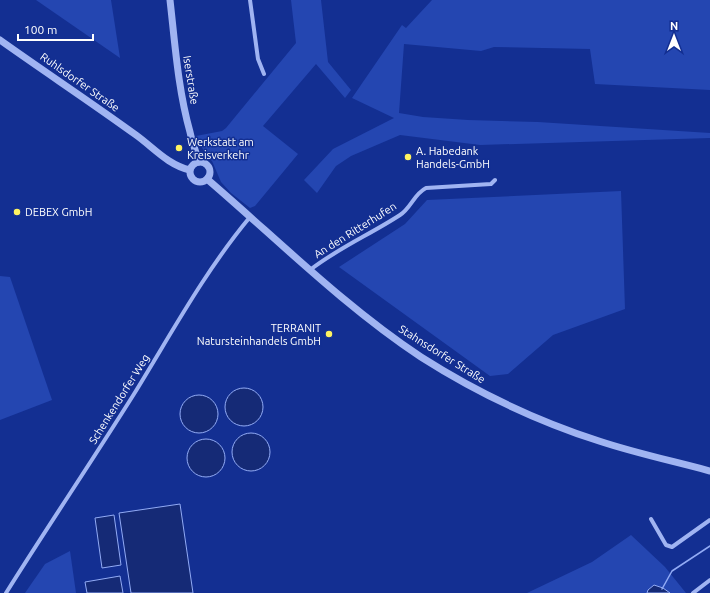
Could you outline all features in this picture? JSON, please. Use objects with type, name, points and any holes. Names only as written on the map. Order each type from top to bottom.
[{"type":"street","name":"Iserstraße","points":[[170,0],[177,66],[189,132],[199,162]]},
{"type":"street","points":[[250,0],[258,59],[264,74]]},
{"type":"street","name":"Ruhlsdorfer Straße","points":[[0,40],[146,143],[168,161],[181,168],[190,170]]},
{"type":"street","points":[[199,162],[205,163],[209,168],[210,174],[207,179],[202,182],[196,182],[191,178],[190,170],[193,164],[199,162]]},
{"type":"street","name":"Stahnsdorfer Straße","points":[[207,179],[310,270],[365,316],[422,357],[480,391],[530,415],[599,441],[710,471]]},
{"type":"street","name":"An den Ritterhufen","points":[[310,270],[324,259],[402,214],[421,190],[426,188],[491,184],[495,180]]},
{"type":"street","name":"Schenkendorfer Weg","points":[[6,593],[109,434],[215,263],[250,217]]},
{"type":"street","points":[[651,519],[666,546],[669,547],[672,547],[710,520]]},
{"type":"street","points":[[693,593],[710,580]]},
{"type":"shaded area","points":[[36,0],[111,0],[120,58]]},
{"type":"shaded area","points":[[291,0],[321,0],[328,62],[351,90],[345,98],[316,64],[263,126],[298,154],[255,206],[250,208],[231,193],[221,182],[212,161],[207,157],[196,136],[222,131],[226,128],[296,43]]},
{"type":"shaded area","points":[[432,0],[710,0],[710,90],[595,84],[590,49],[494,47],[481,51],[404,44],[399,113],[423,117],[468,120],[538,122],[710,133],[710,138],[480,145],[400,135],[351,156],[336,166],[317,193],[304,180],[333,149],[394,118],[352,98],[402,25],[406,28]]},
{"type":"shaded area","points":[[621,191],[625,309],[553,335],[508,374],[490,376],[339,267],[405,224],[427,200]]},
{"type":"shaded area","points":[[0,276],[10,277],[52,400],[0,420]]},
{"type":"shaded area","points":[[244,388],[254,391],[260,397],[263,407],[260,417],[254,423],[244,426],[234,423],[228,417],[225,407],[228,397],[234,391]]},
{"type":"shaded area","points":[[199,395],[209,398],[215,404],[218,414],[215,424],[209,430],[199,433],[189,430],[183,424],[180,414],[183,404],[189,398]]},
{"type":"shaded area","points":[[251,433],[261,436],[267,442],[270,452],[267,462],[261,468],[251,471],[241,468],[235,462],[232,452],[235,442],[241,436]]},
{"type":"shaded area","points":[[206,439],[216,442],[222,448],[225,458],[222,468],[216,474],[206,477],[196,474],[190,468],[187,458],[190,448],[196,442]]},
{"type":"shaded area","points":[[180,504],[193,593],[131,593],[119,513]]},
{"type":"shaded area","points":[[114,515],[121,565],[102,568],[95,518]]},
{"type":"shaded area","points":[[631,535],[665,567],[686,593],[527,593],[592,562]]},
{"type":"shaded area","points":[[70,551],[76,593],[25,593],[45,564]]},
{"type":"shaded area","points":[[120,576],[123,593],[87,593],[85,582]]},
{"type":"shaded area","points":[[654,585],[663,588],[670,593],[647,593],[648,590]]},
{"type":"waterway","points":[[662,589],[672,571],[710,546]]},
{"type":"place","name":"Werkstatt am Kreisverkehr","points":[[179,148]]},
{"type":"place","name":"A. Habedank Handels-GmbH","points":[[408,157]]},
{"type":"place","name":"DEBEX GmbH","points":[[17,212]]},
{"type":"place","name":"TERRANIT Natursteinhandels GmbH","points":[[329,334]]}]
